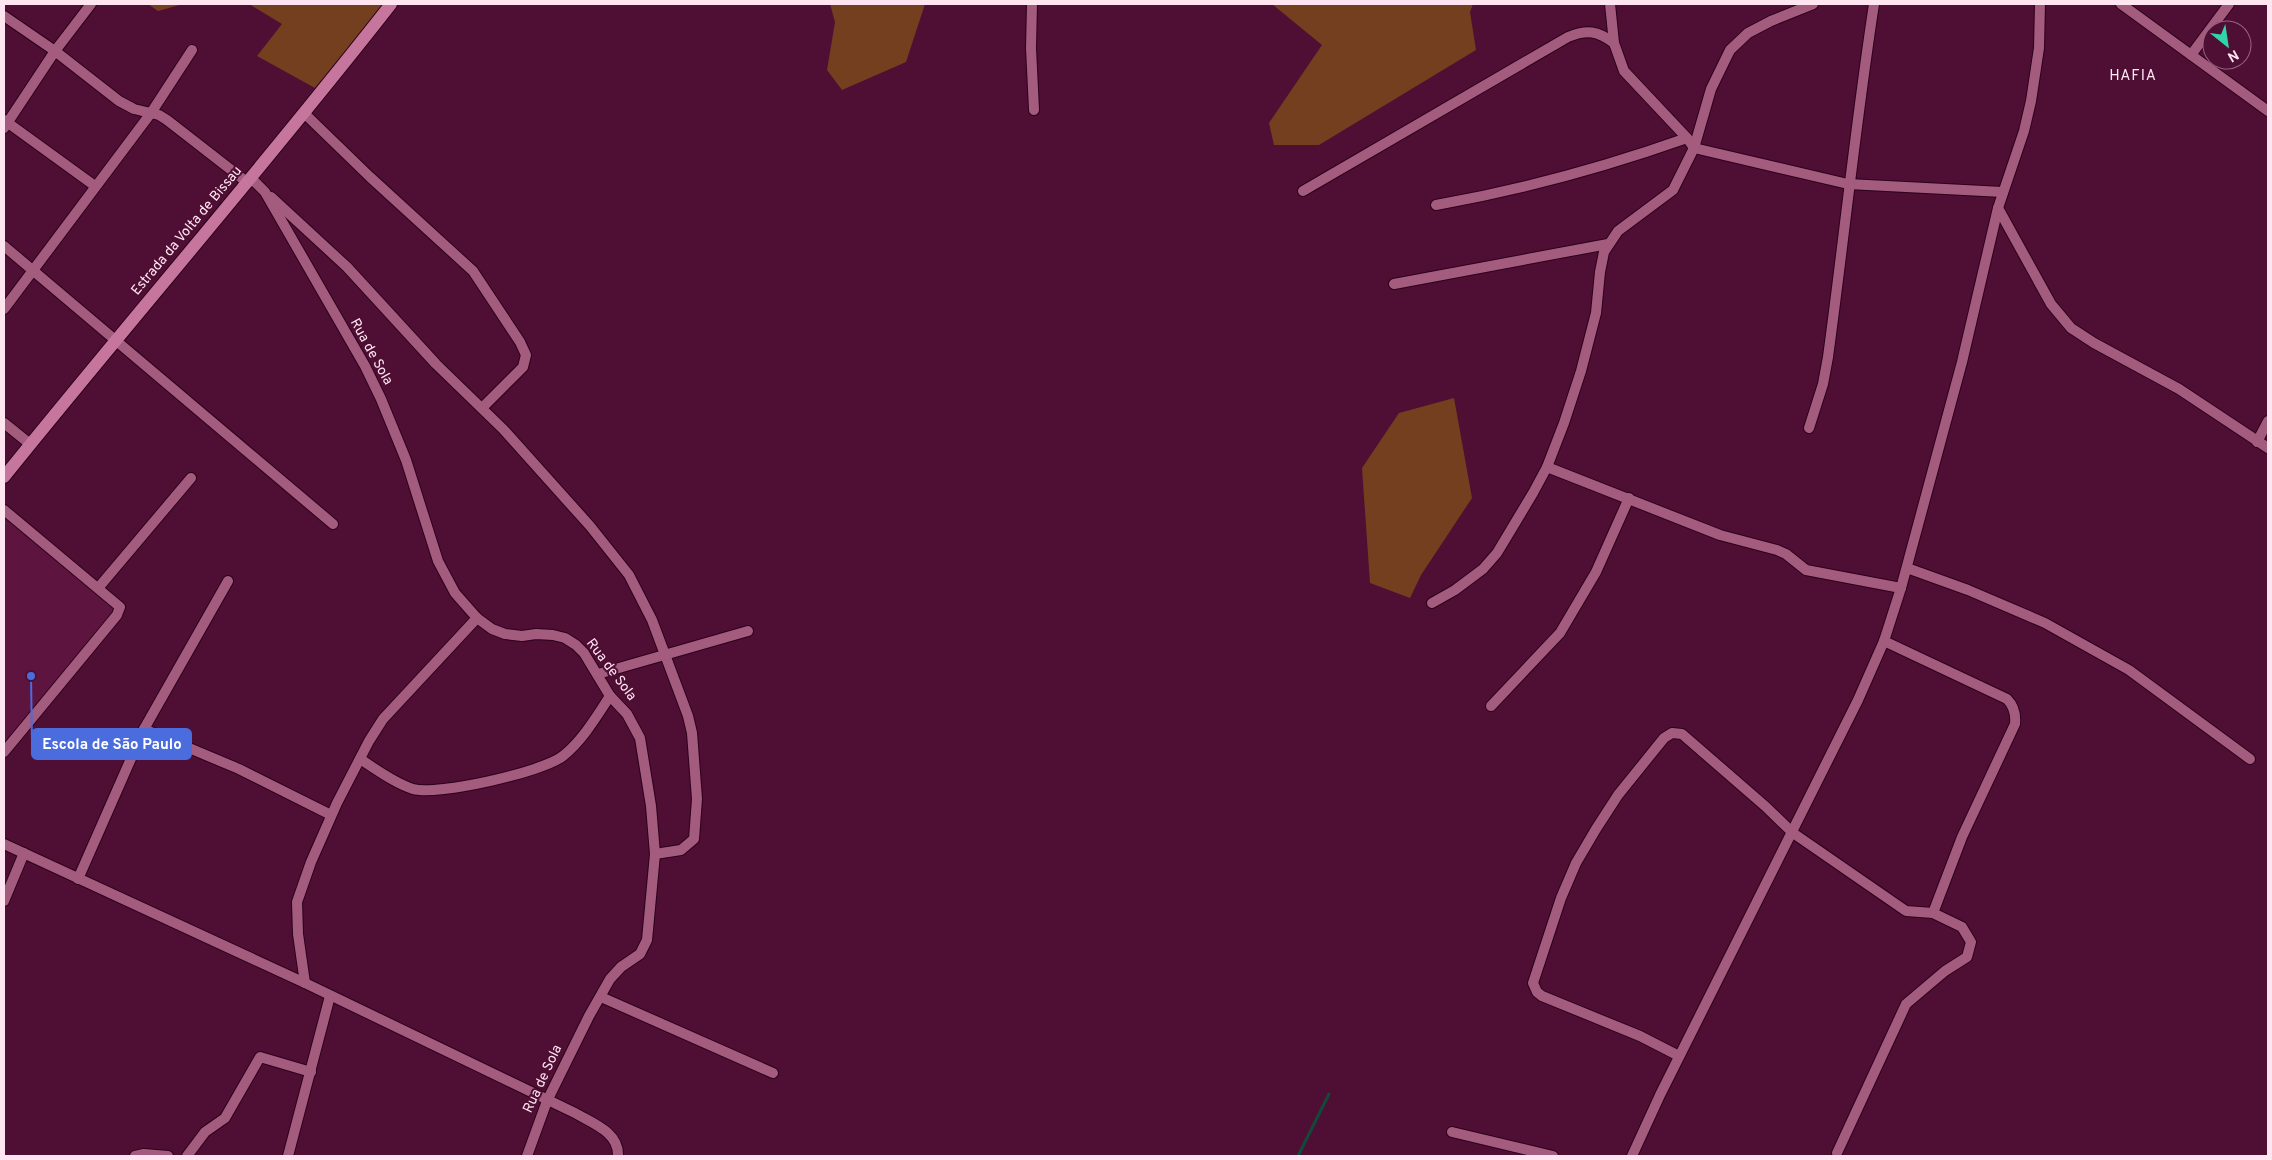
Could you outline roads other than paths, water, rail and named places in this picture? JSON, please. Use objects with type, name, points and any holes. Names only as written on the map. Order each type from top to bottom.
[{"type":"main road","name":"Estrada da Volta de Bissau","points":[[4,477],[304,113],[391,4]]},
{"type":"street","points":[[91,4],[55,51],[5,124],[95,186]]},
{"type":"street","points":[[1032,4],[1034,110]]},
{"type":"street","points":[[1610,4],[1614,43],[1620,62],[1628,76],[1687,138],[1694,148],[1848,184],[2003,192]]},
{"type":"street","points":[[1432,603],[1455,590],[1483,569],[1497,553],[1515,527],[1547,468],[1572,400],[1589,342],[1596,313],[1602,259],[1608,244],[1625,225],[1670,193],[1694,148],[1711,89],[1720,67],[1738,41],[1771,21],[1813,4]]},
{"type":"street","points":[[1809,428],[1823,384],[1828,357],[1848,184],[1874,4]]},
{"type":"street","points":[[1632,1156],[1679,1056],[1793,833],[1822,769],[1858,700],[1884,641],[1907,568],[1962,362],[1998,208],[2024,131],[2031,101],[2039,48],[2040,4]]},
{"type":"street","points":[[2122,4],[2268,111]]},
{"type":"street","points":[[2191,55],[2229,4]]},
{"type":"street","name":"Rua de Sola","points":[[4,16],[55,51],[119,101],[134,109],[151,113],[167,120],[265,192],[365,366],[390,418],[406,460],[438,561],[455,593],[477,618],[492,630],[522,636],[544,634],[565,638],[584,653],[610,696],[627,714],[640,738],[651,806],[655,854],[647,940],[640,954],[617,970],[589,1016],[547,1101],[527,1156]]},
{"type":"street","points":[[1302,191],[1568,37],[1589,31],[1605,36],[1614,43]]},
{"type":"street","points":[[4,309],[151,113],[192,50]]},
{"type":"street","points":[[304,113],[370,178],[473,271],[520,342],[526,355],[523,367],[482,408]]},
{"type":"street","points":[[1436,205],[1532,185],[1648,152],[1687,138]]},
{"type":"street","points":[[265,192],[316,236],[436,364],[482,408],[564,496],[614,555],[633,582],[667,656],[684,701],[692,733],[697,817],[694,839],[681,850],[655,854]]},
{"type":"street","points":[[1998,208],[2051,304],[2071,328],[2094,343],[2180,389],[2268,448]]},
{"type":"street","points":[[1394,284],[1608,244]]},
{"type":"street","points":[[4,246],[333,524]]},
{"type":"street","points":[[2257,442],[2268,421]]},
{"type":"street","points":[[4,423],[30,444]]},
{"type":"street","points":[[1547,468],[1629,498],[1720,535],[1777,550],[1786,554],[1806,570],[1901,588]]},
{"type":"street","points":[[99,587],[191,478]]},
{"type":"street","points":[[1491,706],[1560,633],[1596,572],[1629,498]]},
{"type":"street","points":[[4,510],[99,587],[120,607],[117,615],[4,752]]},
{"type":"street","points":[[1907,568],[1968,590],[2045,623],[2129,670],[2250,759]]},
{"type":"street","points":[[78,879],[144,729],[228,581]]},
{"type":"street","points":[[305,983],[298,934],[297,902],[311,862],[331,816],[383,719],[404,694],[441,658],[477,618]]},
{"type":"street","points":[[598,674],[667,656],[748,631]]},
{"type":"street","points":[[1884,641],[2007,699],[2012,703],[2016,717],[2015,724],[1962,837],[1933,913]]},
{"type":"street","points":[[360,759],[403,786],[423,790],[441,790],[535,769],[556,760],[572,748],[610,696]]},
{"type":"street","points":[[144,729],[239,769],[331,816]]},
{"type":"street","points":[[1679,1056],[1640,1036],[1542,996],[1534,988],[1533,979],[1561,898],[1576,863],[1618,795],[1664,738],[1672,733],[1682,734],[1793,833],[1906,911],[1933,913],[1962,927],[1972,942],[1967,957],[1945,971],[1906,1004],[1836,1153]]},
{"type":"street","points":[[4,844],[305,983],[575,1113],[607,1131],[614,1139],[618,1156]]},
{"type":"street","points":[[4,901],[24,853]]},
{"type":"street","points":[[288,1156],[330,996]]},
{"type":"street","points":[[601,997],[773,1073]]},
{"type":"street","points":[[188,1156],[206,1132],[225,1118],[260,1057],[311,1072]]},
{"type":"street","points":[[1452,1132],[1553,1156]]},
{"type":"street","points":[[135,1156],[144,1154],[168,1156]]},
{"type":"waterway","points":[[1298,1156],[1329,1094]]},
{"type":"place","name":"Escola de São Paulo","points":[[31,676]]},
{"type":"district","name":"HAFIA","points":[[2133,76]]}]
